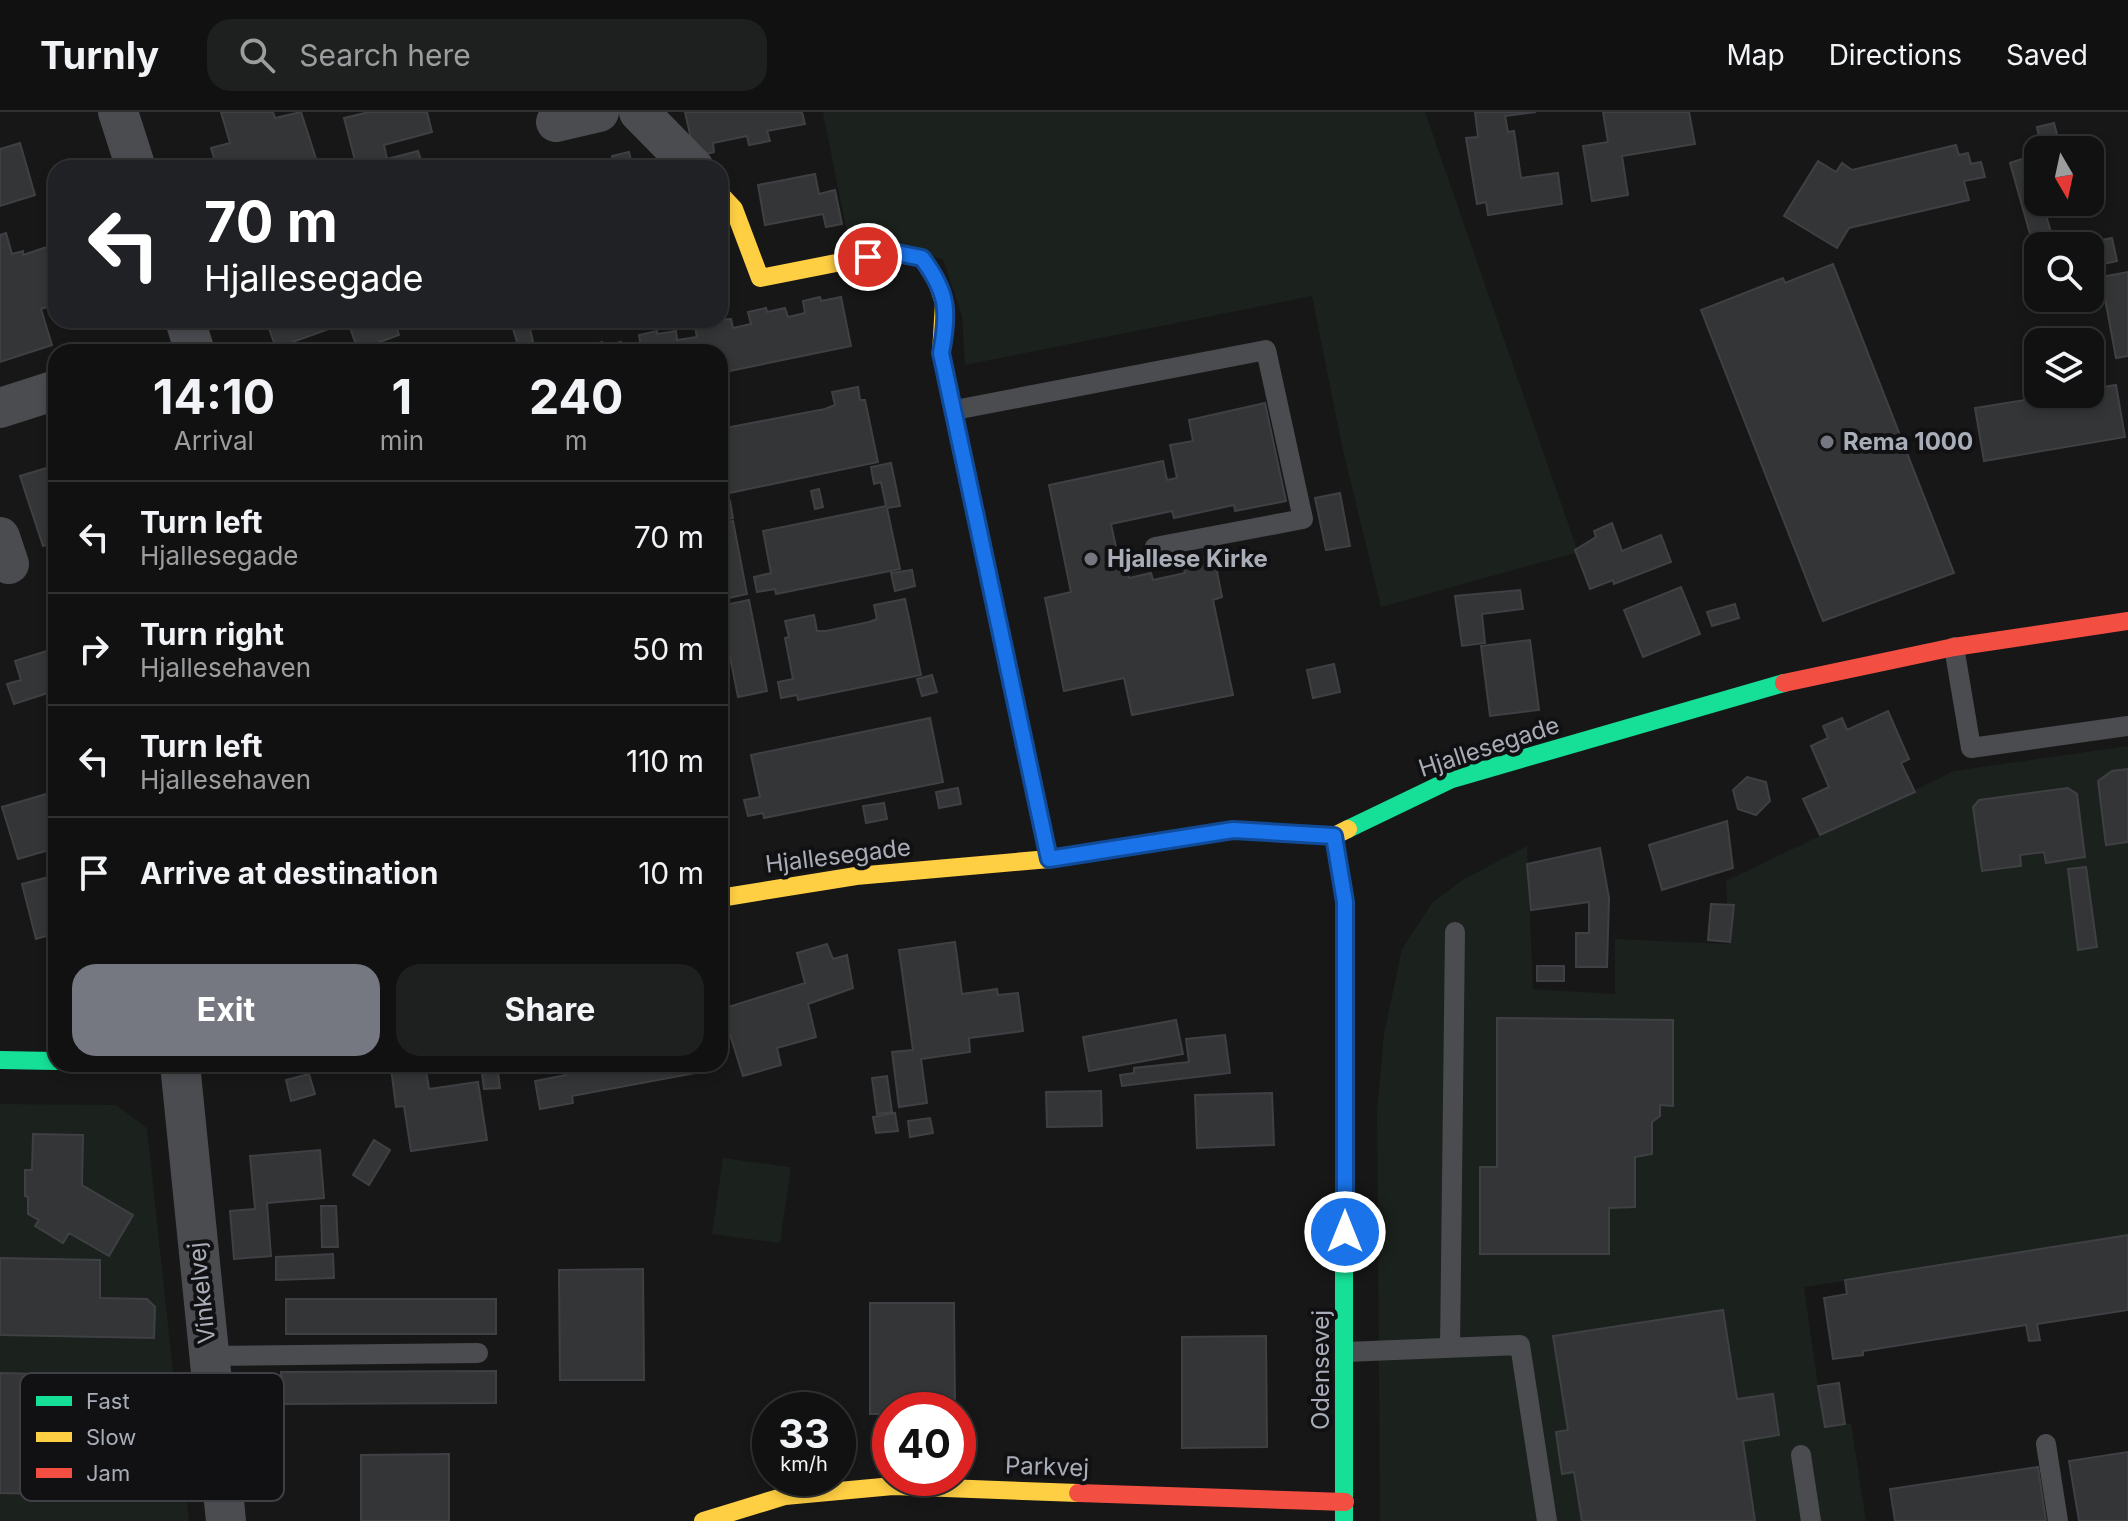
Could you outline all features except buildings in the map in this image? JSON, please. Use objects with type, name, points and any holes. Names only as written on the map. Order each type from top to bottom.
[{"type":"street","points":[[118,112],[133,160]]},
{"type":"street","points":[[556,122],[599,112]]},
{"type":"street","points":[[639,112],[686,160]]},
{"type":"street","points":[[728,203],[734,209],[760,278],[892,252],[922,258],[938,280],[948,313],[941,353],[1049,859]]},
{"type":"street","points":[[0,408],[48,393]]},
{"type":"street","name":"Hjallesegade","points":[[728,897],[856,876],[1049,859],[1233,830],[1334,836],[1452,779],[1775,685],[1954,647],[2128,621]]},
{"type":"street","name":"Odensevej","points":[[1334,836],[1345,902],[1344,1512]]},
{"type":"street","points":[[0,1060],[48,1061]]},
{"type":"street","name":"Vinkelvej","points":[[181,1072],[211,1373]]},
{"type":"street","name":"Parkvej","points":[[703,1521],[785,1496],[893,1486],[1135,1494],[1344,1512]]},
{"type":"street","name":"Vinkelvej","points":[[224,1501],[226,1521]]},
{"type":"lane","points":[[955,410],[1266,350],[1303,519],[1155,547]]},
{"type":"lane","points":[[1954,647],[1971,748],[2128,726]]},
{"type":"lane","points":[[1450,1348],[1455,932]]},
{"type":"lane","points":[[1345,1352],[1520,1345],[1547,1521]]},
{"type":"lane","points":[[209,1356],[478,1353]]},
{"type":"lane","points":[[2046,1444],[2058,1521]]},
{"type":"lane","points":[[1801,1455],[1811,1521]]},
{"type":"lane","points":[[1135,1494],[1135,1521]]},
{"type":"shaded area","points":[[823,112],[1425,112],[1578,552],[1381,607],[1342,446],[1312,296],[965,365],[962,316],[943,259],[849,242]]},
{"type":"shaded area","points":[[2128,746],[2128,1239],[1804,1287],[1818,1385],[1839,1383],[1845,1424],[1851,1423],[1866,1521],[1380,1521],[1377,1111],[1384,1034],[1402,949],[1432,903],[1464,879],[1527,846],[1533,989],[1615,994],[1615,939],[1729,944],[1726,881],[1954,771]]},
{"type":"shaded area","points":[[0,1104],[116,1105],[147,1128],[173,1373],[20,1373],[20,1501],[187,1501],[189,1521],[0,1521]]},
{"type":"shaded area","points":[[723,1158],[791,1167],[780,1243],[712,1234]]},
{"type":"traffic: fast","points":[[959,439],[1049,859]]},
{"type":"traffic: fast","points":[[1348,829],[1452,779],[1784,683]]},
{"type":"traffic: fast","points":[[0,1060],[48,1061]]},
{"type":"traffic: fast","points":[[1344,1217],[1344,1521]]},
{"type":"traffic: slow","points":[[728,203],[734,209],[760,278],[892,252],[922,258],[937,282],[944,303],[941,353],[959,439]]},
{"type":"traffic: slow","points":[[728,897],[856,876],[1049,859],[1233,830],[1334,836],[1348,829]]},
{"type":"traffic: slow","points":[[1334,836],[1345,902],[1344,1217]]},
{"type":"traffic: slow","points":[[703,1521],[785,1496],[893,1486],[1078,1493]]},
{"type":"traffic: jam","points":[[1784,683],[1954,647],[2128,621]]},
{"type":"traffic: jam","points":[[1078,1493],[1345,1502]]},
{"type":"place","name":"Rema 1000","points":[[1827,442]]},
{"type":"place","name":"Hjallese Kirke","points":[[1091,559]]},
{"type":"route","points":[[868,257],[892,252],[922,258],[938,280],[948,313],[941,353],[1049,859],[1233,830],[1334,836],[1345,902],[1345,1232]]}]
